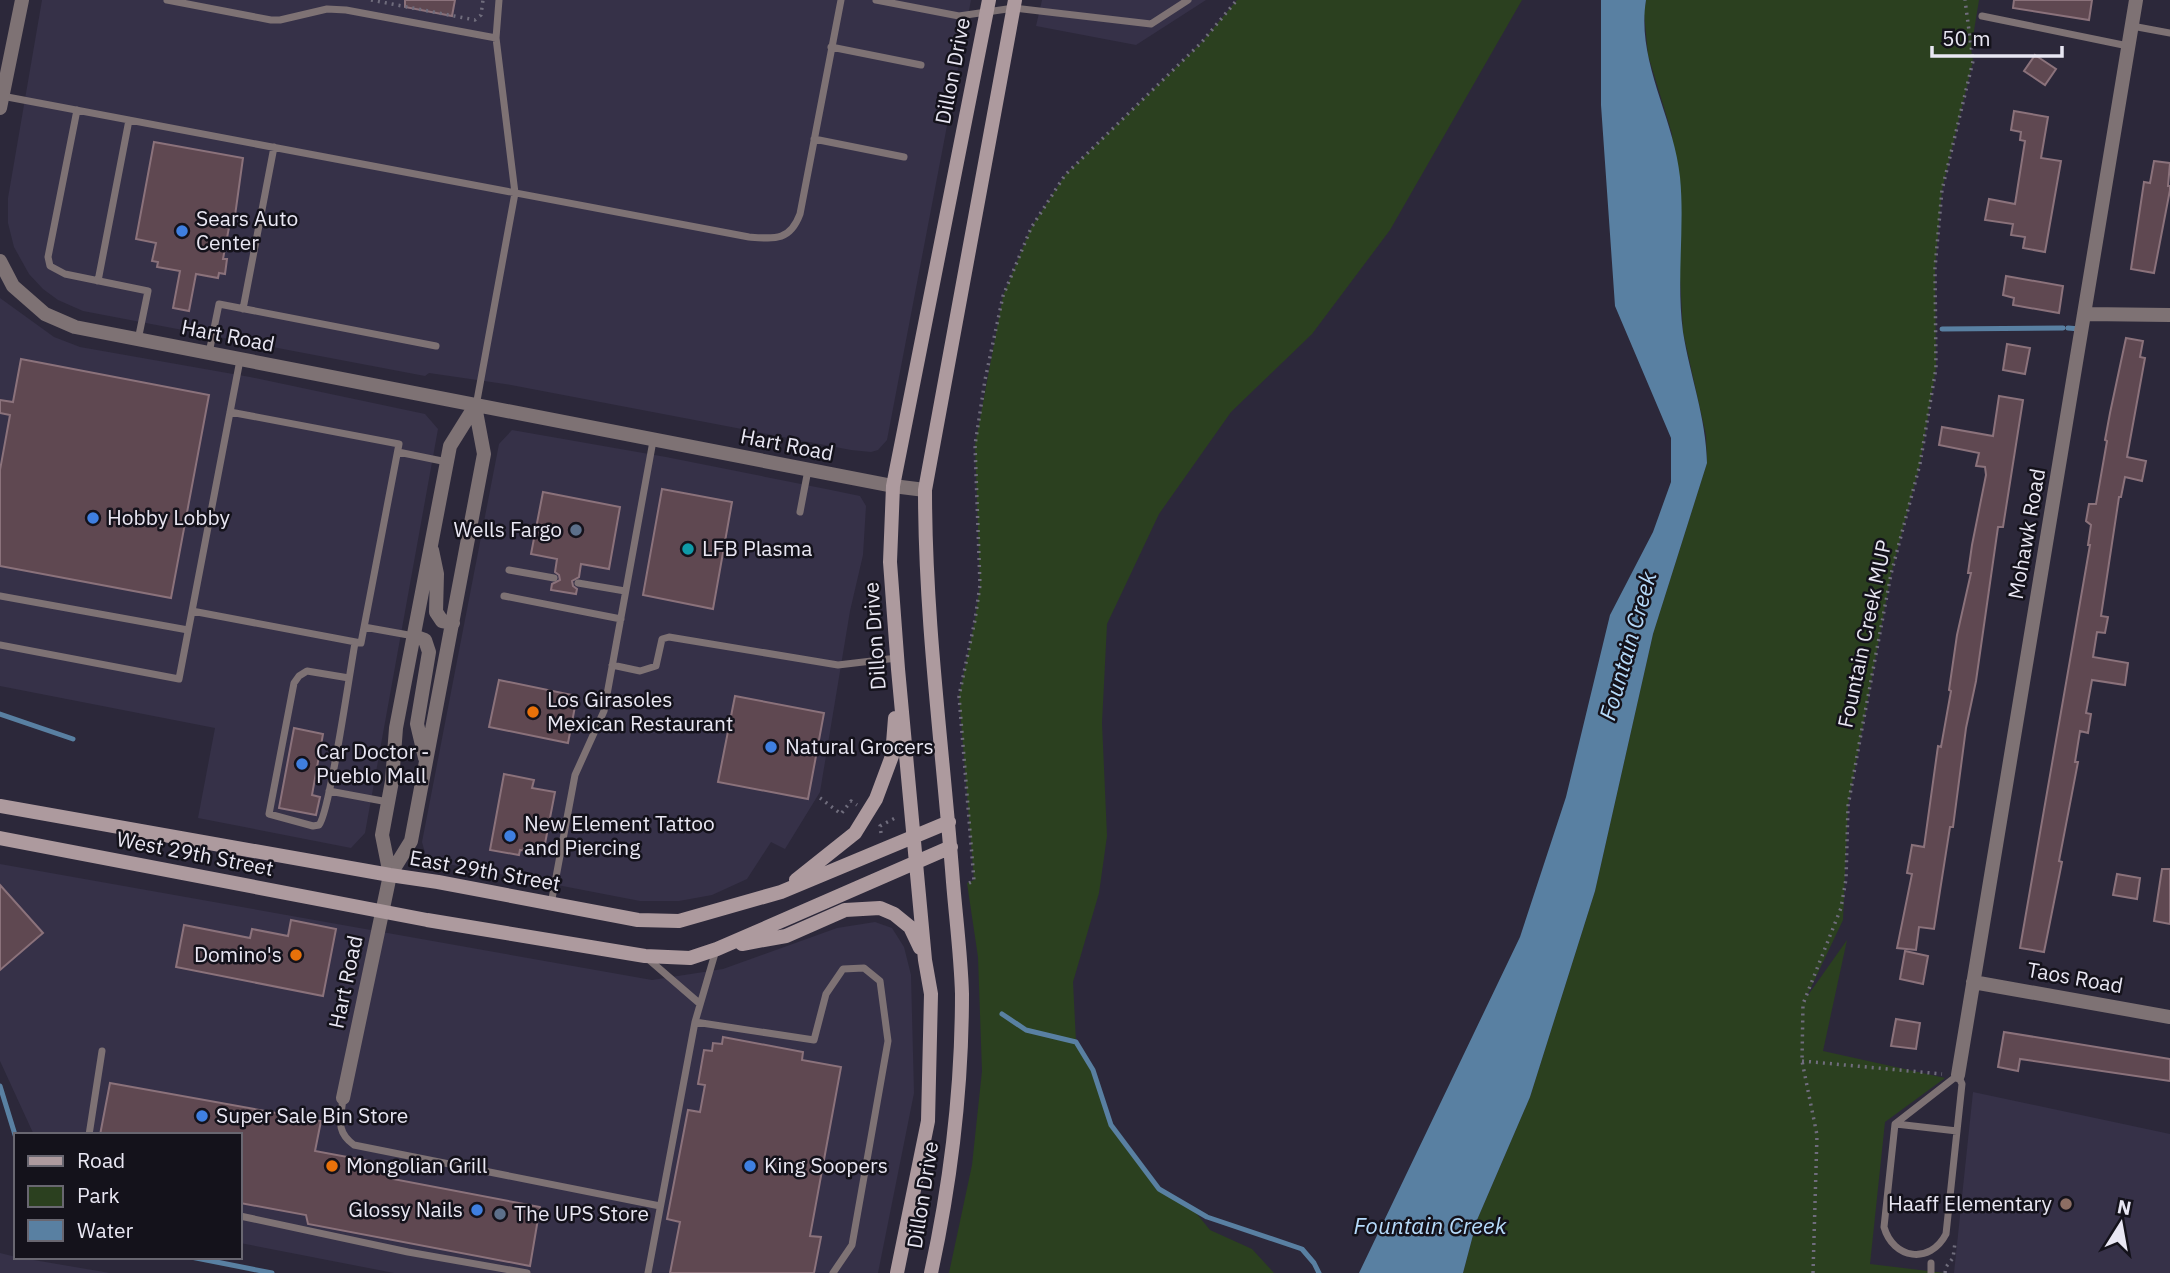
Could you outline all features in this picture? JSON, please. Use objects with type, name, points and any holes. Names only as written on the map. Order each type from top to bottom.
[{"type":"main road","name":"Dillon Drive","points":[[931,1273],[943,1220],[958,1109],[962,992],[949,822],[930,637],[925,551],[926,490],[1014,4]]},
{"type":"main road","name":"Dillon Drive","points":[[897,1273],[928,1121],[931,994],[925,960],[897,663],[891,562],[893,486],[988,6]]},
{"type":"main road","points":[[781,892],[855,833],[876,799],[892,756],[897,663]]},
{"type":"main road","name":"East 29th Street","points":[[0,806],[438,882],[638,920],[679,921],[781,892],[949,822]]},
{"type":"main road","name":"West 29th Street","points":[[0,838],[382,910]]},
{"type":"main road","points":[[382,910],[645,956],[690,958],[951,847]]},
{"type":"main road","points":[[716,949],[786,936],[845,910],[880,908],[894,914],[910,927],[925,960]]},
{"type":"street","points":[[1,102],[22,0]]},
{"type":"street","name":"Mohawk Road","points":[[1958,1075],[2136,0]]},
{"type":"street","name":"Hart Road","points":[[0,261],[13,286],[45,314],[75,327],[653,441],[926,490]]},
{"type":"street","points":[[2086,314],[2170,315]]},
{"type":"street","name":"Hart Road","points":[[390,875],[382,835],[397,728],[450,446],[475,406]]},
{"type":"street","name":"Hart Road","points":[[344,1098],[390,875],[411,841],[453,623],[484,454],[475,406]]},
{"type":"street","points":[[431,542],[438,574],[436,612],[442,621],[453,623]]},
{"type":"street","points":[[414,636],[425,640],[429,652],[417,724],[426,763]]},
{"type":"street","name":"Taos Road","points":[[1972,982],[2170,1017]]},
{"type":"lane","points":[[167,0],[271,20],[327,9],[346,10],[496,38]]},
{"type":"lane","points":[[475,406],[515,193],[496,38],[499,0]]},
{"type":"lane","points":[[1,102],[76,110],[749,237],[779,237],[788,234],[796,225],[800,214],[841,0]]},
{"type":"lane","points":[[876,0],[959,16],[988,6],[1014,4],[1151,24],[1188,0]]},
{"type":"lane","points":[[1982,16],[2128,46]]},
{"type":"lane","points":[[2132,26],[2170,33]]},
{"type":"lane","points":[[831,47],[921,65]]},
{"type":"lane","points":[[76,110],[48,257],[50,266],[65,274],[148,291],[138,340]]},
{"type":"lane","points":[[98,281],[129,120]]},
{"type":"lane","points":[[814,139],[904,157]]},
{"type":"lane","points":[[243,309],[274,148]]},
{"type":"lane","points":[[208,354],[219,304],[436,346]]},
{"type":"lane","points":[[0,645],[179,679],[240,360]]},
{"type":"lane","points":[[192,611],[362,643],[399,444],[230,412]]},
{"type":"lane","points":[[551,904],[575,775],[604,711],[653,441]]},
{"type":"lane","points":[[398,452],[447,462]]},
{"type":"lane","points":[[800,512],[808,470]]},
{"type":"lane","points":[[509,570],[554,578]]},
{"type":"lane","points":[[578,583],[625,591]]},
{"type":"lane","points":[[0,596],[188,630]]},
{"type":"lane","points":[[504,596],[621,619]]},
{"type":"lane","points":[[364,627],[414,636]]},
{"type":"lane","points":[[612,665],[640,671],[656,666],[662,639],[669,637],[838,665],[897,663]]},
{"type":"lane","points":[[349,678],[307,671],[299,676],[294,684],[269,814],[305,824],[319,825],[322,821],[329,791],[349,678],[355,642]]},
{"type":"lane","points":[[329,791],[388,802]]},
{"type":"lane","points":[[648,1273],[695,1021],[716,949]]},
{"type":"lane","points":[[645,956],[699,1003]]},
{"type":"lane","points":[[695,1021],[814,1040],[826,994],[843,970],[864,968],[880,981],[888,1041],[852,1245],[833,1273]]},
{"type":"lane","points":[[89,1133],[102,1051]]},
{"type":"lane","points":[[1958,1075],[1962,1084],[1946,1234],[1941,1244],[1932,1251],[1913,1255],[1887,1240],[1884,1227],[1895,1124],[1958,1075]]},
{"type":"lane","points":[[344,1098],[340,1124],[343,1137],[354,1145],[660,1206]]},
{"type":"lane","points":[[1895,1124],[1957,1130]]},
{"type":"lane","points":[[242,1216],[408,1252],[527,1273]]},
{"type":"lane","points":[[1931,1263],[1931,1273]]},
{"type":"path","points":[[371,0],[475,20],[481,15],[484,0]]},
{"type":"path","points":[[954,888],[974,881],[959,696],[980,585],[975,445],[985,380],[1003,296],[1031,228],[1065,175],[1201,43],[1237,0]]},
{"type":"path","name":"Fountain Creek MUP","points":[[1813,1273],[1817,1135],[1802,1061],[1803,1004],[1842,908],[1846,879],[1848,806],[1891,574],[1920,464],[1936,368],[1935,268],[1942,190],[1973,61],[1965,0]]},
{"type":"path","points":[[820,798],[841,814],[850,801],[862,807]]},
{"type":"path","points":[[881,834],[880,826],[897,817],[883,819]]},
{"type":"path","points":[[1802,1061],[1958,1075]]},
{"type":"shaded area","points":[[42,0],[971,0],[887,440],[878,450],[871,452],[851,450],[511,385],[429,373],[425,376],[83,311],[58,300],[29,274],[14,247],[8,223],[8,198]]},
{"type":"shaded area","points":[[1042,0],[1206,0],[1136,45],[1036,26]]},
{"type":"shaded area","points":[[0,298],[54,337],[80,347],[250,377],[425,414],[438,429],[365,833],[351,848],[198,818],[215,728],[0,686]]},
{"type":"shaded area","points":[[512,430],[666,457],[860,496],[866,506],[863,555],[850,611],[820,792],[785,849],[771,842],[747,879],[712,895],[679,901],[640,901],[427,860],[422,842],[499,444]]},
{"type":"shaded area","points":[[0,864],[652,980],[723,969],[837,928],[875,922],[892,928],[904,947],[911,975],[914,1093],[878,1273],[394,1273],[242,1243],[242,1133],[33,1133],[0,1061]]},
{"type":"shaded area","name":"Haaff Elementary","points":[[1973,1092],[2170,1134],[2170,1273],[1954,1273]]},
{"type":"shaded area","points":[[0,1253],[14,1256],[14,1259],[110,1273],[0,1273]]},
{"type":"green space","points":[[1237,0],[1522,0],[1390,230],[1312,334],[1231,412],[1159,514],[1107,624],[1102,723],[1107,836],[1099,893],[1073,982],[1076,1042],[1093,1070],[1111,1125],[1159,1189],[1192,1208],[1210,1230],[1252,1249],[1274,1273],[949,1273],[972,1165],[982,1071],[978,957],[967,883],[974,880],[959,696],[980,585],[975,445],[1003,296],[1031,228],[1065,175],[1201,43]]},
{"type":"green space","points":[[1646,0],[1979,0],[1971,49],[1973,61],[1942,190],[1935,268],[1936,368],[1920,464],[1891,574],[1848,806],[1843,920],[1806,998],[1847,940],[1823,1051],[1945,1078],[1885,1122],[1870,1264],[1945,1273],[1463,1273],[1477,1220],[1530,1097],[1595,891],[1653,634],[1707,463],[1706,435],[1683,332],[1672,134],[1648,55],[1644,13]]},
{"type":"water","name":"Fountain Creek","points":[[1601,0],[1646,0],[1646,45],[1671,133],[1680,177],[1681,313],[1704,429],[1707,463],[1653,634],[1595,891],[1530,1097],[1477,1220],[1463,1273],[1359,1273],[1520,937],[1566,797],[1610,615],[1653,532],[1671,482],[1671,438],[1615,306],[1601,105]]},
{"type":"building","points":[[405,0],[455,0],[452,16],[405,7]]},
{"type":"building","points":[[2014,0],[2092,0],[2089,20],[2013,8]]},
{"type":"building","points":[[2035,55],[2056,69],[2045,85],[2024,71]]},
{"type":"building","points":[[2014,111],[2048,117],[2041,158],[2061,161],[2045,252],[2023,248],[2025,237],[2011,235],[2013,224],[1985,220],[1989,199],[2015,204],[2025,141],[2020,140],[2021,132],[2011,130]]},
{"type":"building","name":"Sears Auto Center","points":[[154,142],[243,158],[234,223],[230,222],[223,259],[227,259],[225,274],[219,273],[218,278],[196,274],[189,311],[173,308],[180,271],[157,267],[158,262],[152,261],[156,243],[136,239]]},
{"type":"building","points":[[2154,161],[2170,163],[2170,190],[2154,273],[2131,269],[2144,182],[2150,183]]},
{"type":"building","points":[[2006,276],[2063,286],[2059,313],[2013,305],[2014,298],[2003,295]]},
{"type":"building","points":[[2126,338],[2143,341],[2140,357],[2145,358],[2127,457],[2146,461],[2142,481],[2125,477],[2119,497],[2101,616],[2108,617],[2105,633],[2097,632],[2093,657],[2128,663],[2125,685],[2092,680],[2086,713],[2091,714],[2088,733],[2080,731],[2075,762],[2078,762],[2059,861],[2062,862],[2044,952],[2020,948],[2090,545],[2091,525],[2086,521],[2089,504],[2096,504],[2107,441],[2105,440]]},
{"type":"building","points":[[2007,344],[2030,348],[2025,374],[2003,370]]},
{"type":"building","name":"Hobby Lobby","points":[[21,359],[209,395],[171,598],[0,566],[0,470],[10,415],[0,413],[0,400],[13,402]]},
{"type":"building","points":[[1999,396],[2023,400],[2003,527],[1998,527],[1953,827],[1950,827],[1934,929],[1919,927],[1916,950],[1897,948],[1912,874],[1907,873],[1912,845],[1924,847],[1938,746],[1941,747],[1951,691],[1957,635],[1971,573],[1968,573],[1972,545],[1986,475],[1985,467],[1976,466],[1979,453],[1939,445],[1942,427],[1993,436]]},
{"type":"building","name":"LFB Plasma","points":[[662,489],[732,502],[713,609],[643,595]]},
{"type":"building","name":"Wells Fargo","points":[[543,492],[620,507],[609,569],[581,564],[579,577],[572,581],[577,589],[576,594],[551,590],[552,584],[560,580],[555,572],[557,559],[531,554]]},
{"type":"building","name":"Los Girasoles Mexican Restaurant","points":[[499,680],[577,696],[568,743],[489,727]]},
{"type":"building","name":"Natural Grocers","points":[[735,696],[824,713],[808,799],[718,782]]},
{"type":"building","name":"Car Doctor - Pueblo Mall","points":[[294,728],[323,734],[312,795],[320,797],[316,815],[279,808]]},
{"type":"building","points":[[504,774],[534,780],[532,788],[555,792],[543,854],[520,850],[519,855],[490,850]]},
{"type":"building","points":[[2162,869],[2170,869],[2170,924],[2154,921]]},
{"type":"building","points":[[2117,874],[2140,878],[2137,899],[2113,895]]},
{"type":"building","points":[[0,885],[43,933],[0,970]]},
{"type":"building","points":[[291,920],[336,929],[323,996],[176,967],[184,925],[250,938],[252,929],[288,936]]},
{"type":"building","points":[[1905,951],[1928,956],[1923,984],[1900,979]]},
{"type":"building","points":[[1896,1019],[1920,1023],[1916,1049],[1891,1046]]},
{"type":"building","points":[[2004,1032],[2170,1059],[2170,1081],[2020,1059],[2018,1071],[1998,1067]]},
{"type":"building","name":"King Soopers","points":[[723,1037],[803,1052],[802,1060],[841,1067],[810,1236],[821,1237],[814,1273],[670,1273],[680,1222],[667,1219],[688,1110],[700,1112],[705,1085],[698,1084],[704,1050],[712,1051],[713,1043],[722,1044]]},
{"type":"building","points":[[110,1083],[321,1121],[315,1151],[396,1166],[393,1179],[540,1207],[530,1266],[308,1224],[306,1215],[242,1203],[242,1133],[100,1133]]},
{"type":"waterway","points":[[1942,329],[2063,328]]},
{"type":"waterway","points":[[2068,328],[2080,329]]},
{"type":"waterway","points":[[0,714],[73,739]]},
{"type":"waterway","points":[[1002,1014],[1026,1030],[1076,1042],[1093,1070],[1111,1125],[1159,1189],[1207,1217],[1302,1249],[1319,1273]]},
{"type":"waterway","points":[[0,1086],[14,1133]]},
{"type":"waterway","points":[[201,1259],[272,1273]]},
{"type":"place","name":"Sears Auto Center","points":[[182,231]]},
{"type":"place","name":"Hobby Lobby","points":[[93,518]]},
{"type":"place","name":"Wells Fargo","points":[[576,530]]},
{"type":"place","name":"LFB Plasma","points":[[688,549]]},
{"type":"place","name":"Los Girasoles Mexican Restaurant","points":[[533,712]]},
{"type":"place","name":"Natural Grocers","points":[[771,747]]},
{"type":"place","name":"Car Doctor - Pueblo Mall","points":[[302,764]]},
{"type":"place","name":"New Element Tattoo and Piercing","points":[[510,836]]},
{"type":"place","name":"Domino's","points":[[296,955]]},
{"type":"place","name":"Super Sale Bin Store","points":[[202,1116]]},
{"type":"place","name":"Mongolian Grill","points":[[332,1166]]},
{"type":"place","name":"King Soopers","points":[[750,1166]]},
{"type":"place","name":"Haaff Elementary","points":[[2066,1204]]},
{"type":"place","name":"Glossy Nails","points":[[477,1210]]},
{"type":"place","name":"The UPS Store","points":[[500,1214]]}]
